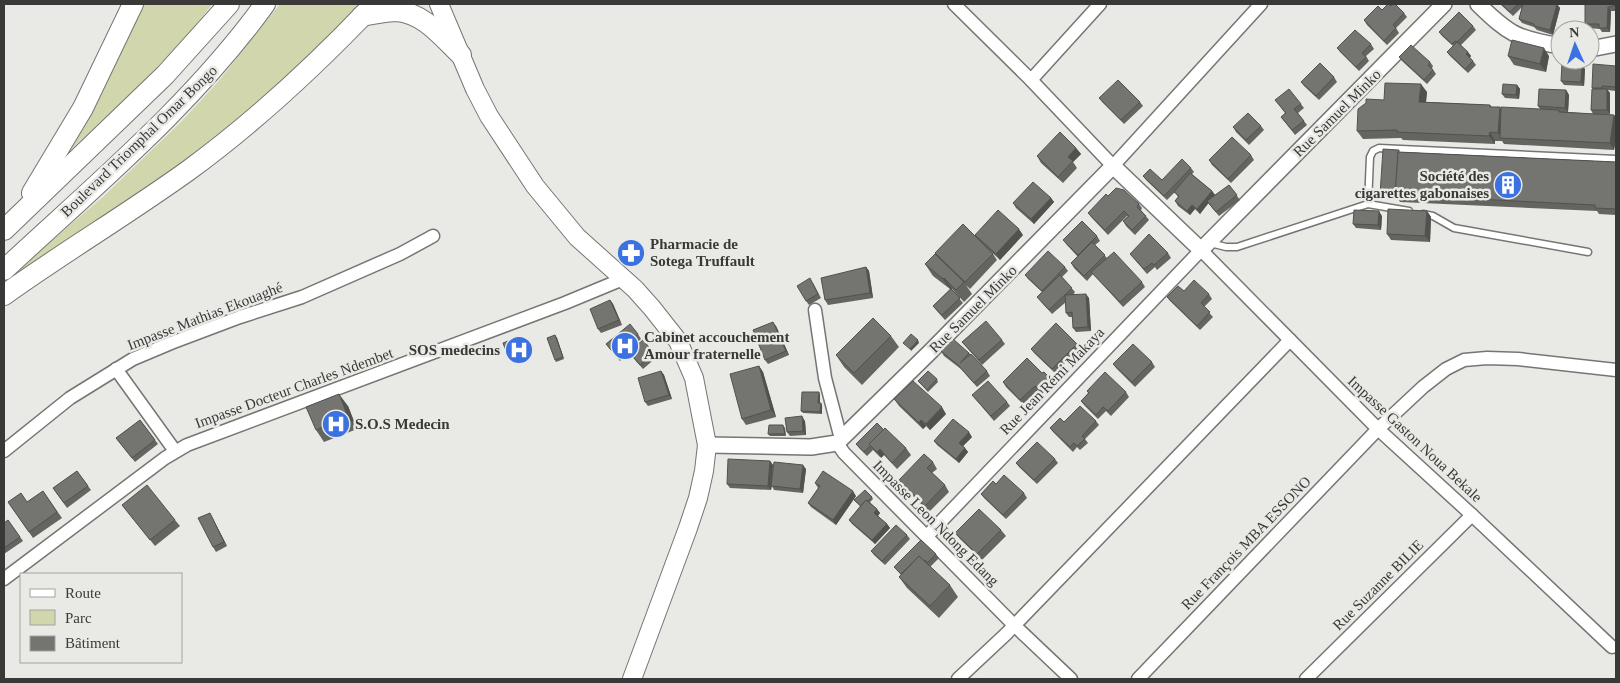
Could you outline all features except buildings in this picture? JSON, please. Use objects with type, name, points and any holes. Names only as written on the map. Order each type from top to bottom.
[{"type":"main road","points":[[11,223],[77,119],[133,4]]},
{"type":"main road","name":"Boulevard Triomphal Omar Bongo","points":[[11,223],[165,75],[229,4]]},
{"type":"main road","name":"Boulevard Triomphal Omar Bongo","points":[[4,270],[151,133],[193,91],[235,44],[265,4]]},
{"type":"main road","points":[[439,4],[475,90],[489,116],[557,214],[578,237],[652,308],[667,326],[684,352],[699,395],[707,445],[698,498],[632,679]]},
{"type":"main road","points":[[4,295],[146,200],[226,142],[271,105],[368,10],[396,11],[413,15],[425,22],[461,55]]},
{"type":"street","points":[[954,4],[1031,80],[1113,166],[1205,246]]},
{"type":"street","points":[[1031,80],[1100,4]]},
{"type":"street","points":[[1113,166],[1261,4]]},
{"type":"street","name":"Rue Samuel Minko","points":[[1205,246],[1444,4]]},
{"type":"street","points":[[1478,4],[1503,28],[1514,35],[1527,40],[1550,44]]},
{"type":"street","points":[[1600,47],[1616,44]]},
{"type":"street","name":"Rue Samuel Minko","points":[[839,441],[938,344],[1113,166]]},
{"type":"street","name":"Impasse Mathias Ekouaghé","points":[[4,451],[70,398],[133,359],[240,317],[302,297],[400,254],[434,236]]},
{"type":"street","name":"Impasse Gaston Noua Bekale","points":[[1205,246],[1290,340],[1378,429],[1612,647]]},
{"type":"street","name":"Rue Jean Rémi Makaya","points":[[927,536],[1205,246]]},
{"type":"street","name":"Impasse Docteur Charles Ndembet","points":[[4,579],[176,451],[204,438],[572,300],[623,279]]},
{"type":"street","points":[[707,445],[810,447],[839,441],[825,378],[815,310]]},
{"type":"street","points":[[958,679],[1014,625],[1290,340]]},
{"type":"street","name":"Rue François MBA ESSONO","points":[[1138,679],[1378,429],[1423,387],[1446,369],[1464,360],[1487,358],[1518,359],[1616,370]]},
{"type":"street","points":[[116,369],[176,451]]},
{"type":"street","name":"Impasse Leon Ndong Edang","points":[[839,441],[844,453],[1014,625],[1071,679]]},
{"type":"street","name":"Rue Suzanne BILIE","points":[[1306,679],[1472,515]]},
{"type":"lane","points":[[1368,204],[1370,158],[1373,151],[1379,148],[1616,159]]},
{"type":"lane","points":[[1205,246],[1237,247],[1368,204],[1434,216],[1454,228],[1588,252]]},
{"type":"green space","points":[[141,4],[212,4],[196,25],[160,64],[65,155]]},
{"type":"green space","points":[[280,4],[364,4],[286,80],[236,123],[158,181],[25,273],[20,268],[104,196],[181,122],[217,83]]},
{"type":"place","name":"Société des cigarettes gabonaises","points":[[1508,185]]},
{"type":"place","name":"Pharmacie de Sotega Truffault","points":[[631,253]]},
{"type":"place","name":"Cabinet accouchement Amour fraternelle","points":[[625,346]]},
{"type":"place","name":"SOS medecins","points":[[519,350]]},
{"type":"place","name":"S.O.S Medecin","points":[[336,424]]}]
